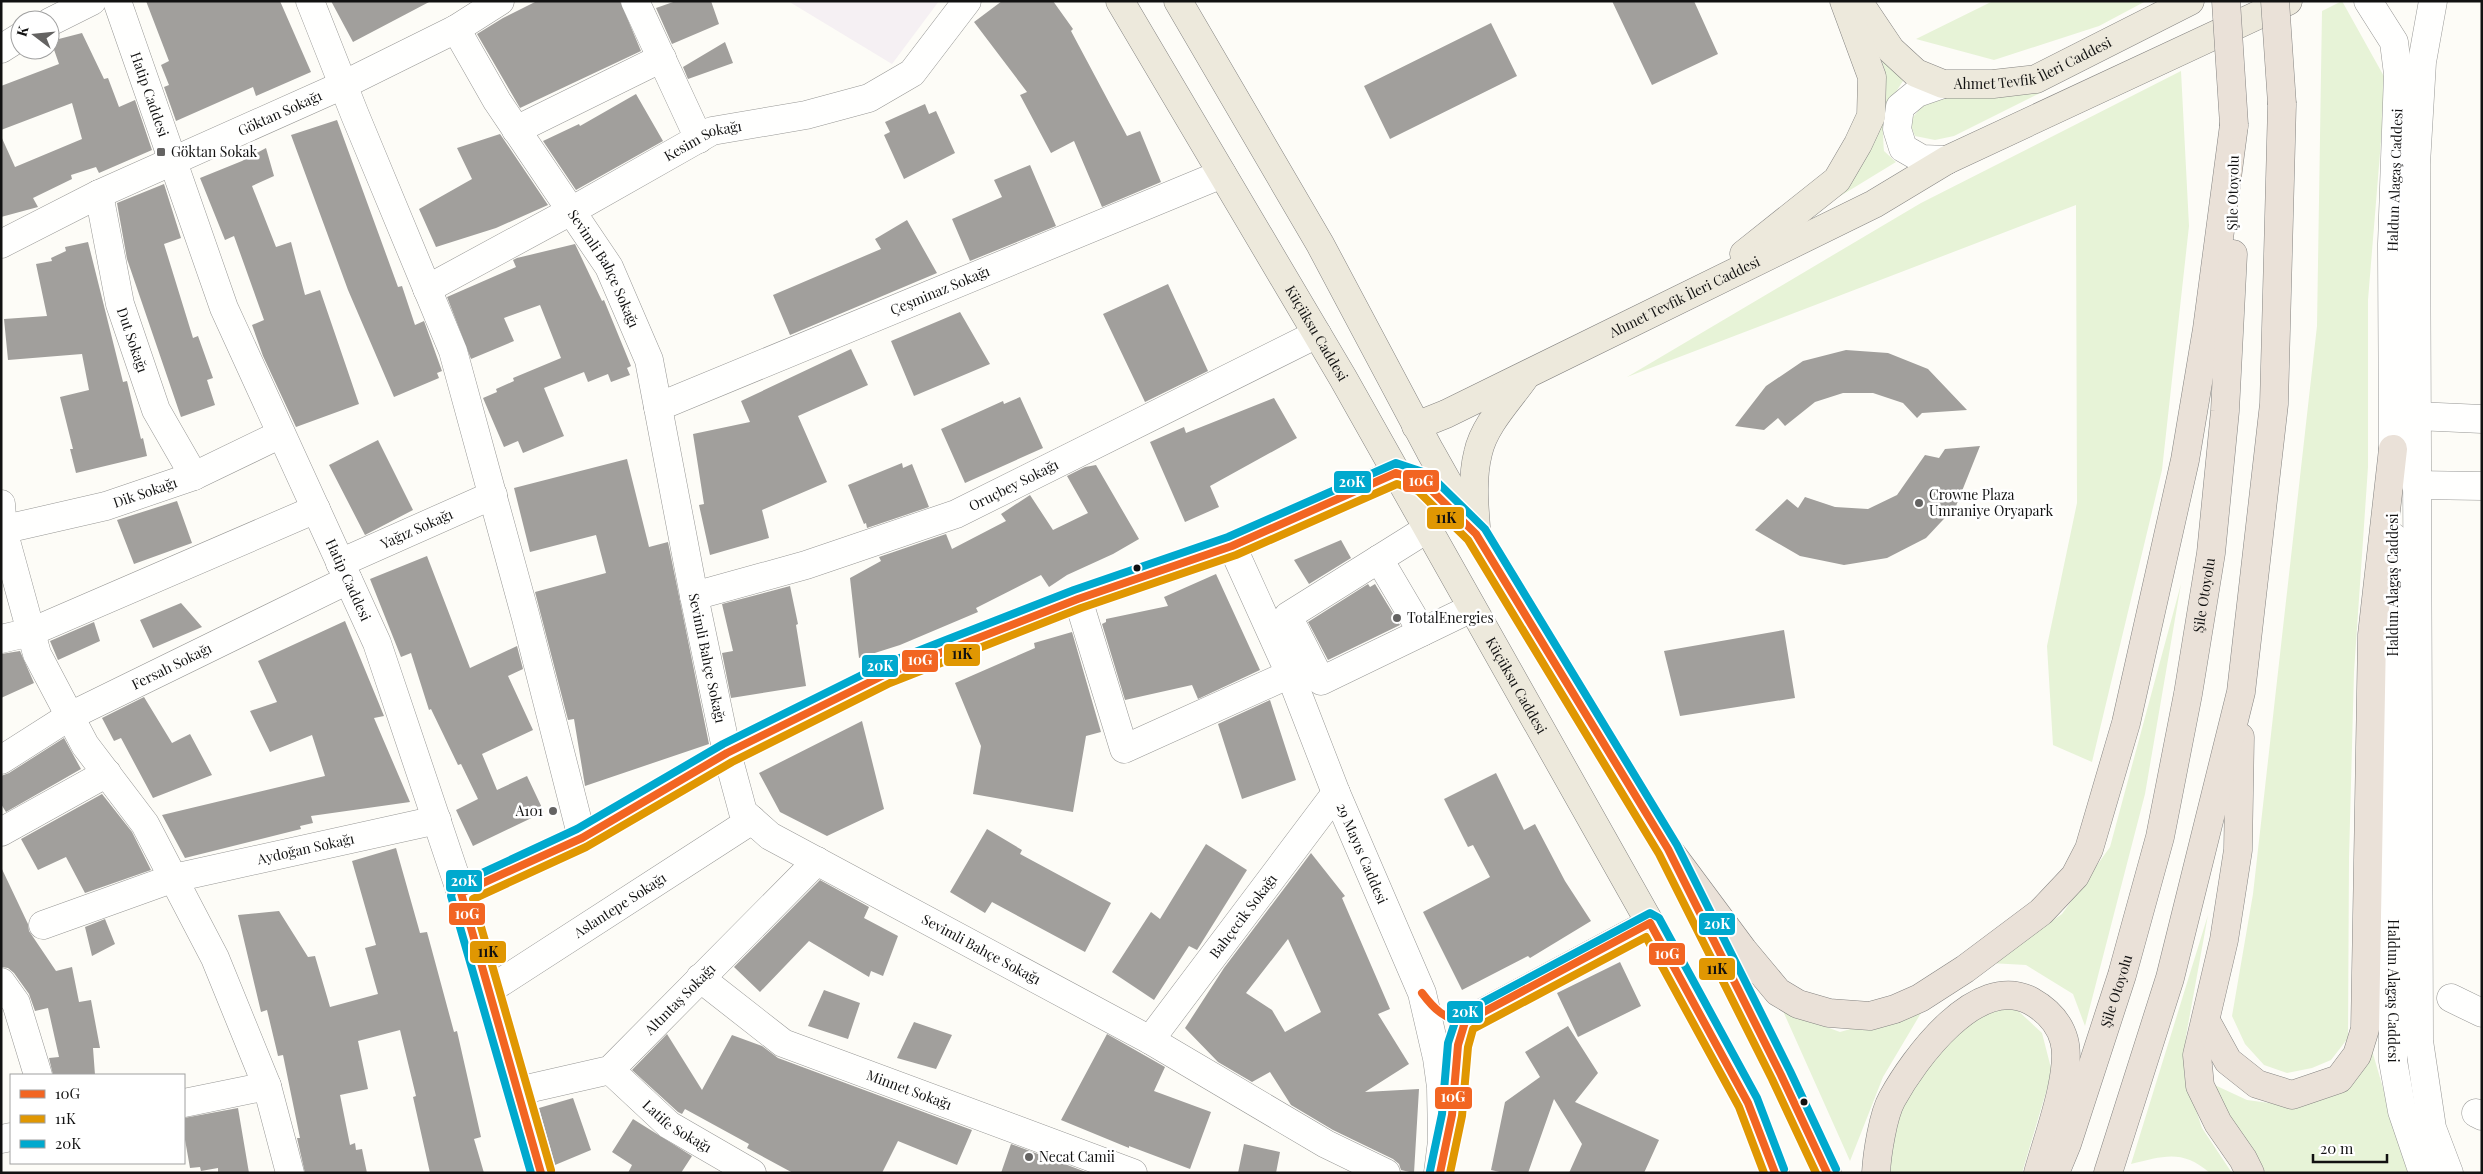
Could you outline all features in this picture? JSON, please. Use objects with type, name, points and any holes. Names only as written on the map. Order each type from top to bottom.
[{"type":"highway","name":"Şile Otoyolu","points":[[2055,1173],[2068,1144],[2122,975],[2158,847],[2188,694],[2210,553],[2225,411],[2233,266],[2234,124],[2226,1]]},
{"type":"highway","points":[[2250,1173],[2243,1159],[2218,1123],[2200,1086],[2197,1055],[2224,940],[2238,850],[2241,692],[2274,404],[2282,104],[2275,1]]},
{"type":"highway","points":[[1668,849],[1743,950],[1778,992],[1798,1004],[1829,1013],[1870,1016],[1895,1009],[1920,998],[1965,969],[2041,912],[2075,876],[2089,849],[2126,724],[2185,460],[2207,329],[2234,124]]},
{"type":"highway","points":[[2206,1021],[2228,1061],[2257,1084],[2292,1095],[2339,1079],[2357,1055],[2365,1029],[2372,635],[2392,448]]},
{"type":"highway","points":[[2108,1173],[2170,978],[2241,692]]},
{"type":"highway","points":[[1876,1173],[1877,1156],[1891,1101],[1921,1056],[1952,1021],[1973,1007],[1995,996],[2024,997],[2039,1005],[2056,1020],[2065,1041],[2065,1073],[2038,1173]]},
{"type":"main road","name":"Küçüksu Caddesi","points":[[1120,1],[1343,378],[1650,923],[1748,1103],[1775,1173]]},
{"type":"main road","points":[[1178,1],[1320,244],[1416,426],[1476,534],[1668,849],[1781,1075],[1827,1173]]},
{"type":"main road","points":[[1695,292],[1837,180],[1858,144],[1871,116],[1872,77],[1844,1]]},
{"type":"main road","points":[[1858,1],[1891,50],[1916,73],[1943,84]]},
{"type":"main road","name":"Ahmet Tevfik İleri Caddesi","points":[[1943,84],[1993,84],[2036,79],[2190,1]]},
{"type":"main road","name":"Ahmet Tevfik İleri Caddesi","points":[[1416,426],[1526,375],[1874,204],[1947,160],[2288,1]]},
{"type":"main road","points":[[1476,534],[1473,487],[1478,452],[1491,424],[1526,375]]},
{"type":"main road","points":[[1343,378],[1360,391],[1376,410],[1392,420],[1416,426]]},
{"type":"main road","points":[[1396,473],[1423,482],[1476,534]]},
{"type":"street","points":[[60,17],[92,1]]},
{"type":"street","name":"Hatip Caddesi","points":[[117,1],[224,308],[377,643],[461,892],[541,1173]]},
{"type":"street","points":[[310,1],[453,351],[529,628],[582,838]]},
{"type":"street","name":"Göktan Sokağı","points":[[1,244],[99,194],[343,84],[456,29],[500,1]]},
{"type":"street","points":[[635,1],[699,139]]},
{"type":"street","name":"Kesim Sokağı","points":[[427,289],[572,211],[712,131],[806,114],[869,98],[912,74],[967,1]]},
{"type":"street","name":"Haldun Alagaş Caddesi","points":[[2368,1],[2394,42],[2398,74],[2392,244],[2393,1061],[2402,1111],[2423,1173]]},
{"type":"street","name":"Haldun Alagaş Caddesi","points":[[2433,1],[2422,62],[2416,164],[2419,1041],[2432,1128],[2449,1173]]},
{"type":"street","name":"Sevimli Bahçe Sokağı","points":[[456,29],[516,130],[609,267],[649,360],[694,596],[727,753],[744,812],[770,836],[1150,1040],[1326,1144],[1386,1173]]},
{"type":"street","points":[[516,130],[662,58]]},
{"type":"street","name":"Ahmet Tevfik İleri Caddesi","points":[[1943,84],[1918,93],[1900,107],[1897,129],[1903,148],[1922,159],[1947,160]]},
{"type":"street","name":"Çeşminaz Sokağı","points":[[658,407],[1222,174]]},
{"type":"street","name":"Dut Sokağı","points":[[99,194],[120,304],[156,410],[194,476]]},
{"type":"street","name":"Oruçbey Sokağı","points":[[694,596],[806,565],[956,514],[1317,334]]},
{"type":"street","points":[[2416,416],[2482,419]]},
{"type":"street","name":"Dik Sokağı","points":[[2,522],[106,506],[194,476],[281,434]]},
{"type":"street","points":[[461,892],[582,838],[727,753],[886,674],[1078,599],[1232,546],[1396,473]]},
{"type":"street","points":[[2416,485],[2482,486]]},
{"type":"street","name":"Yağız Sokağı","points":[[344,571],[493,495]]},
{"type":"street","points":[[1,639],[31,632],[316,510]]},
{"type":"street","points":[[2,522],[37,654],[85,745],[145,824],[215,958],[267,1086],[290,1173]]},
{"type":"street","points":[[1427,528],[1288,616],[1321,681],[1472,608]]},
{"type":"street","name":"29 Mayıs Caddesi","points":[[1232,546],[1290,674],[1336,793],[1422,994],[1437,1058],[1441,1087],[1442,1141],[1439,1173]]},
{"type":"street","points":[[1379,559],[1422,632]]},
{"type":"street","name":"Fersah Sokağı","points":[[1,760],[70,716],[344,571]]},
{"type":"street","points":[[1078,599],[1124,749],[1290,674]]},
{"type":"street","points":[[1,832],[106,773]]},
{"type":"street","name":"Bahçecik Sokağı","points":[[1150,1040],[1336,793]]},
{"type":"street","name":"Aydoğan Sokağı","points":[[44,925],[174,878],[437,820]]},
{"type":"street","name":"Aslantepe Sokağı","points":[[489,990],[752,820]]},
{"type":"street","name":"Altıntaş Sokağı","points":[[610,1070],[817,861]]},
{"type":"street","points":[[1422,994],[1437,1013],[1452,1020],[1465,1022],[1650,923]]},
{"type":"street","name":"Minnet Sokağı","points":[[700,978],[783,1043],[1133,1173]]},
{"type":"street","points":[[1,982],[16,1003],[38,1074]]},
{"type":"street","points":[[2451,998],[2482,1013]]},
{"type":"street","name":"29 Mayıs Caddesi","points":[[1439,1173],[1452,1115],[1458,1045],[1465,1022]]},
{"type":"street","points":[[518,1091],[610,1070]]},
{"type":"street","name":"Latife Sokağı","points":[[610,1070],[669,1125],[752,1173]]},
{"type":"street","points":[[185,1103],[267,1086]]},
{"type":"shaded area","points":[[788,1],[939,1],[892,64]]},
{"type":"green space","points":[[1993,1],[2146,1],[2099,26],[1994,60],[1916,39]]},
{"type":"green space","points":[[2342,1],[2386,80],[2368,300],[2368,467],[2354,672],[2349,858],[2348,1038],[2331,1060],[2312,1068],[2287,1073],[2264,1065],[2245,1044],[2232,1016],[2253,894],[2317,326],[2322,11]]},
{"type":"green space","points":[[1878,49],[1905,78],[1889,104],[1883,129],[1884,151],[1896,162],[1837,198],[1857,171],[1884,94],[1885,71]]},
{"type":"green space","points":[[2181,71],[2189,226],[2162,470],[2092,762],[2053,745],[2047,646],[2077,503],[2076,205],[1627,377],[1921,203]]},
{"type":"green space","points":[[2046,90],[1954,136],[1935,140],[1915,136],[1909,122],[1923,105],[1950,92]]},
{"type":"green space","points":[[2181,584],[2145,794],[2085,1026],[2073,994],[2026,965],[1990,963],[2062,914],[2110,847]]},
{"type":"green space","points":[[2208,915],[2186,1036],[2184,1074],[2202,1128],[2232,1173],[2210,1173],[2190,1160],[2172,1156],[2131,1164]]},
{"type":"green space","points":[[2014,1007],[2042,1033],[2052,1072],[2022,1173],[1888,1173],[1890,1150],[1907,1090],[1946,1035],[1979,1010]]},
{"type":"green space","points":[[1924,1008],[1883,1077],[1850,1161],[1783,1011],[1840,1032]]},
{"type":"green space","points":[[2371,1047],[2408,1173],[2266,1173],[2206,1081],[2247,1100],[2291,1106]]},
{"type":"building","points":[[146,1],[280,1],[311,72],[256,96],[253,87],[176,121],[164,87],[169,85],[161,65],[169,61]]},
{"type":"building","points":[[331,1],[431,1],[353,42]]},
{"type":"building","points":[[537,1],[620,1],[641,51],[520,108],[477,34]]},
{"type":"building","points":[[676,1],[711,1],[719,24],[672,44],[656,8]]},
{"type":"building","points":[[1002,1],[1053,1],[1073,29],[1071,31],[1127,136],[1140,131],[1161,182],[1102,207],[1074,141],[1051,153],[1020,95],[1027,92],[974,22]]},
{"type":"building","points":[[1612,1],[1694,1],[1718,54],[1652,85]]},
{"type":"building","points":[[1491,23],[1517,76],[1390,139],[1364,86]]},
{"type":"building","points":[[82,33],[104,79],[108,78],[119,107],[135,100],[152,150],[99,173],[96,167],[71,175],[72,179],[33,198],[38,207],[1,217],[1,136],[15,167],[82,139],[72,103],[1,130],[1,86],[59,64],[58,60],[60,60],[60,39]]},
{"type":"building","points":[[725,42],[733,63],[688,79],[683,67]]},
{"type":"building","points":[[636,94],[663,141],[576,190],[543,141],[579,124],[580,126]]},
{"type":"building","points":[[925,104],[929,114],[936,111],[955,153],[904,179],[884,135],[890,132],[885,122]]},
{"type":"building","points":[[337,120],[398,287],[402,286],[415,325],[424,321],[442,371],[437,373],[439,378],[394,397],[348,290],[291,135]]},
{"type":"building","points":[[500,134],[548,205],[496,228],[436,247],[419,209],[472,179],[457,148]]},
{"type":"building","points":[[266,148],[274,176],[252,186],[276,247],[291,242],[305,295],[320,290],[359,404],[296,427],[263,356],[252,325],[264,320],[234,236],[225,240],[200,178],[242,161]]},
{"type":"building","points":[[1030,165],[1056,226],[970,261],[952,219],[1002,197],[994,180]]},
{"type":"building","points":[[164,184],[181,238],[164,244],[193,338],[198,336],[213,378],[207,380],[215,405],[181,417],[127,259],[117,203]]},
{"type":"building","points":[[907,220],[937,273],[790,335],[773,295],[881,249],[875,239]]},
{"type":"building","points":[[88,242],[123,382],[127,381],[147,456],[76,473],[70,449],[73,449],[60,397],[89,390],[82,354],[8,360],[4,319],[47,316],[36,264],[52,261],[51,258],[66,251],[65,247]]},
{"type":"building","points":[[575,244],[602,301],[604,300],[631,366],[627,368],[630,375],[611,382],[608,374],[588,382],[584,372],[544,388],[564,436],[523,453],[518,441],[504,447],[483,398],[497,392],[496,389],[514,381],[513,378],[561,358],[540,305],[504,318],[514,341],[471,359],[447,297],[516,267],[513,260],[517,258]]},
{"type":"building","points":[[1168,284],[1208,371],[1145,402],[1103,314]]},
{"type":"building","points":[[960,312],[990,364],[914,396],[891,341]]},
{"type":"building","points":[[851,349],[868,385],[798,416],[827,482],[762,510],[769,538],[710,555],[699,505],[704,504],[693,434],[750,422],[741,401]]},
{"type":"building","points":[[1846,350],[1888,353],[1928,369],[1967,410],[1922,413],[1917,418],[1903,403],[1873,393],[1843,393],[1815,402],[1785,426],[1778,418],[1764,430],[1735,426],[1766,386],[1803,361]]},
{"type":"building","points":[[1020,397],[1043,448],[965,483],[941,429],[1003,401],[1004,404]]},
{"type":"building","points":[[1274,398],[1297,438],[1210,486],[1219,507],[1185,522],[1150,442],[1184,427],[1186,433]]},
{"type":"building","points":[[378,440],[413,510],[365,535],[329,465]]},
{"type":"building","name":"Crowne Plaza Umraniye Oryapark","points":[[1980,446],[1956,506],[1926,538],[1887,558],[1844,565],[1800,556],[1755,530],[1787,499],[1798,508],[1805,497],[1835,507],[1868,509],[1897,495],[1925,455],[1939,458],[1945,449]]},
{"type":"building","points":[[627,459],[649,547],[668,542],[709,744],[585,786],[574,719],[568,720],[535,592],[606,573],[596,535],[530,552],[514,488]]},
{"type":"building","points":[[902,463],[903,468],[912,464],[929,507],[867,528],[848,485]]},
{"type":"building","points":[[1096,465],[1139,539],[1113,554],[1067,575],[1049,587],[1041,575],[976,608],[978,612],[900,645],[859,658],[850,578],[881,561],[879,557],[946,534],[952,549],[1006,521],[1001,514],[1030,495],[1053,530],[1088,513],[1067,476],[1085,467]]},
{"type":"building","points":[[177,501],[192,543],[134,564],[117,520]]},
{"type":"building","points":[[1341,540],[1351,558],[1309,584],[1294,560]]},
{"type":"building","points":[[427,556],[470,668],[517,646],[523,669],[508,676],[533,730],[482,754],[497,790],[527,776],[544,812],[473,846],[456,810],[478,799],[461,764],[458,765],[431,709],[429,710],[411,653],[401,657],[370,579]]},
{"type":"building","points":[[1216,574],[1260,670],[1198,699],[1192,685],[1125,700],[1102,624],[1106,622],[1106,619],[1168,606],[1164,597]]},
{"type":"building","points":[[1368,584],[1370,587],[1375,584],[1400,625],[1328,660],[1308,622]]},
{"type":"building","points":[[790,586],[798,624],[796,625],[806,686],[731,698],[722,653],[733,651],[722,604]]},
{"type":"building","points":[[181,603],[202,627],[153,648],[140,620]]},
{"type":"building","points":[[345,621],[384,716],[374,718],[410,802],[311,816],[313,823],[300,826],[301,829],[185,858],[162,815],[325,776],[312,735],[270,752],[250,711],[277,702],[258,661]]},
{"type":"building","points":[[94,622],[100,641],[58,660],[50,641]]},
{"type":"building","points":[[1784,630],[1795,698],[1680,716],[1664,651]]},
{"type":"building","points":[[1072,632],[1101,732],[1086,736],[1073,812],[973,794],[981,746],[955,683],[1035,648],[1034,643]]},
{"type":"building","points":[[20,651],[34,683],[1,698],[1,654]]},
{"type":"building","points":[[144,697],[172,743],[190,734],[212,775],[153,798],[121,738],[114,741],[102,718]]},
{"type":"building","points":[[1270,700],[1296,780],[1242,799],[1218,724]]},
{"type":"building","points":[[862,721],[884,809],[827,836],[780,812],[759,773]]},
{"type":"building","points":[[64,738],[81,769],[6,812],[1,804],[1,776],[9,773]]},
{"type":"building","points":[[1496,773],[1524,830],[1535,824],[1565,881],[1591,921],[1530,958],[1528,956],[1462,990],[1423,912],[1490,877],[1473,845],[1468,847],[1444,799]]},
{"type":"building","points":[[102,794],[132,832],[151,870],[85,893],[66,857],[38,870],[21,839]]},
{"type":"building","points":[[987,829],[1022,850],[1020,854],[1111,903],[1085,952],[992,902],[985,913],[950,892]]},
{"type":"building","points":[[1206,844],[1247,870],[1197,950],[1189,946],[1154,1000],[1112,972],[1151,912],[1160,919]]},
{"type":"building","points":[[396,848],[420,933],[427,932],[454,1032],[457,1031],[481,1137],[474,1139],[484,1173],[430,1173],[413,1097],[416,1096],[400,1030],[358,1041],[368,1089],[340,1095],[350,1145],[355,1143],[356,1150],[362,1149],[367,1173],[305,1173],[283,1055],[278,1056],[267,1010],[261,1012],[238,915],[279,911],[308,957],[315,956],[330,1007],[378,994],[365,948],[376,945],[352,861]]},
{"type":"building","points":[[1311,853],[1345,896],[1342,898],[1390,1009],[1378,1014],[1409,1064],[1365,1092],[1419,1089],[1414,1173],[1401,1170],[1399,1164],[1393,1159],[1333,1130],[1291,1105],[1270,1072],[1252,1082],[1218,1062],[1185,1028],[1224,968]],"holes":[[[1288,939],[1321,1012],[1285,1032],[1272,1010],[1246,993]]]},
{"type":"building","points":[[1,867],[28,924],[29,931],[56,971],[72,967],[79,1002],[91,1000],[100,1048],[93,1048],[95,1074],[53,1074],[49,1058],[59,1057],[48,1008],[35,1011],[29,994],[14,973],[8,968],[1,967]]},
{"type":"building","points":[[820,880],[869,907],[864,918],[898,936],[883,976],[871,971],[869,977],[809,941],[760,992],[734,967]]},
{"type":"building","points":[[105,919],[115,944],[92,956],[85,927]]},
{"type":"building","points":[[1620,962],[1641,1006],[1578,1037],[1557,993]]},
{"type":"building","points":[[824,990],[860,1003],[848,1039],[808,1026]]},
{"type":"building","points":[[914,1022],[952,1035],[936,1069],[897,1058]]},
{"type":"building","points":[[1568,1026],[1598,1073],[1575,1102],[1659,1140],[1644,1173],[1569,1173],[1582,1144],[1554,1099],[1528,1173],[1504,1173],[1491,1170],[1505,1102],[1540,1077],[1525,1052]]},
{"type":"building","points":[[667,1034],[702,1090],[732,1035],[762,1046],[778,1058],[972,1130],[957,1165],[898,1141],[882,1173],[793,1173],[747,1148],[749,1144],[685,1109],[682,1114],[678,1112],[632,1070]]},
{"type":"building","points":[[1107,1034],[1165,1067],[1154,1091],[1211,1112],[1190,1169],[1129,1146],[1129,1148],[1061,1120]]},
{"type":"building","points":[[573,1098],[591,1150],[555,1165],[539,1108]]},
{"type":"building","points":[[238,1108],[249,1173],[218,1173],[218,1168],[201,1171],[200,1167],[190,1168],[185,1140],[185,1118]]},
{"type":"building","points":[[633,1119],[692,1156],[681,1173],[628,1173],[632,1165],[612,1152]]},
{"type":"building","name":"Necat Camii","points":[[1011,1144],[1086,1172],[1086,1173],[1001,1173]]},
{"type":"building","points":[[1244,1144],[1280,1152],[1276,1173],[1238,1173]]},
{"type":"transit line","name":"20K","points":[[531,1173],[451,896],[454,886],[577,829],[723,744],[882,665],[1074,590],[1228,537],[1396,463],[1429,474],[1485,529],[1677,845],[1790,1071],[1836,1169]]},
{"type":"transit line","name":"10G","points":[[541,1173],[461,893],[582,838],[727,753],[886,674],[1078,599],[1232,546],[1396,473],[1423,482],[1476,534],[1668,849],[1781,1075],[1827,1173]]},
{"type":"transit line","name":"11K","points":[[551,1170],[473,899],[586,847],[732,762],[890,683],[1081,608],[1236,555],[1397,484],[1418,491],[1468,540],[1659,854],[1772,1079],[1816,1173]]},
{"type":"transit line","name":"20K","points":[[1430,1171],[1442,1114],[1448,1043],[1457,1016],[1650,913],[1659,918],[1757,1098],[1784,1169]]},
{"type":"transit line","name":"10G","points":[[1465,1022],[1650,923],[1748,1103],[1775,1173]]},
{"type":"transit line","name":"11K","points":[[1450,1173],[1462,1116],[1468,1047],[1473,1029],[1646,937],[1739,1107],[1764,1173]]},
{"type":"transit line","name":"10G","points":[[1422,993],[1445,1016],[1465,1022]]},
{"type":"transit line","name":"10G","points":[[1440,1173],[1452,1115],[1458,1045],[1465,1022]]},
{"type":"place","name":"Göktan Sokak","points":[[161,152]]},
{"type":"place","name":"Crowne Plaza Umraniye Oryapark","points":[[1919,503]]},
{"type":"place","name":"TotalEnergies","points":[[1397,618]]},
{"type":"place","name":"A101","points":[[553,811]]},
{"type":"place","name":"Necat Camii","points":[[1029,1157]]}]
